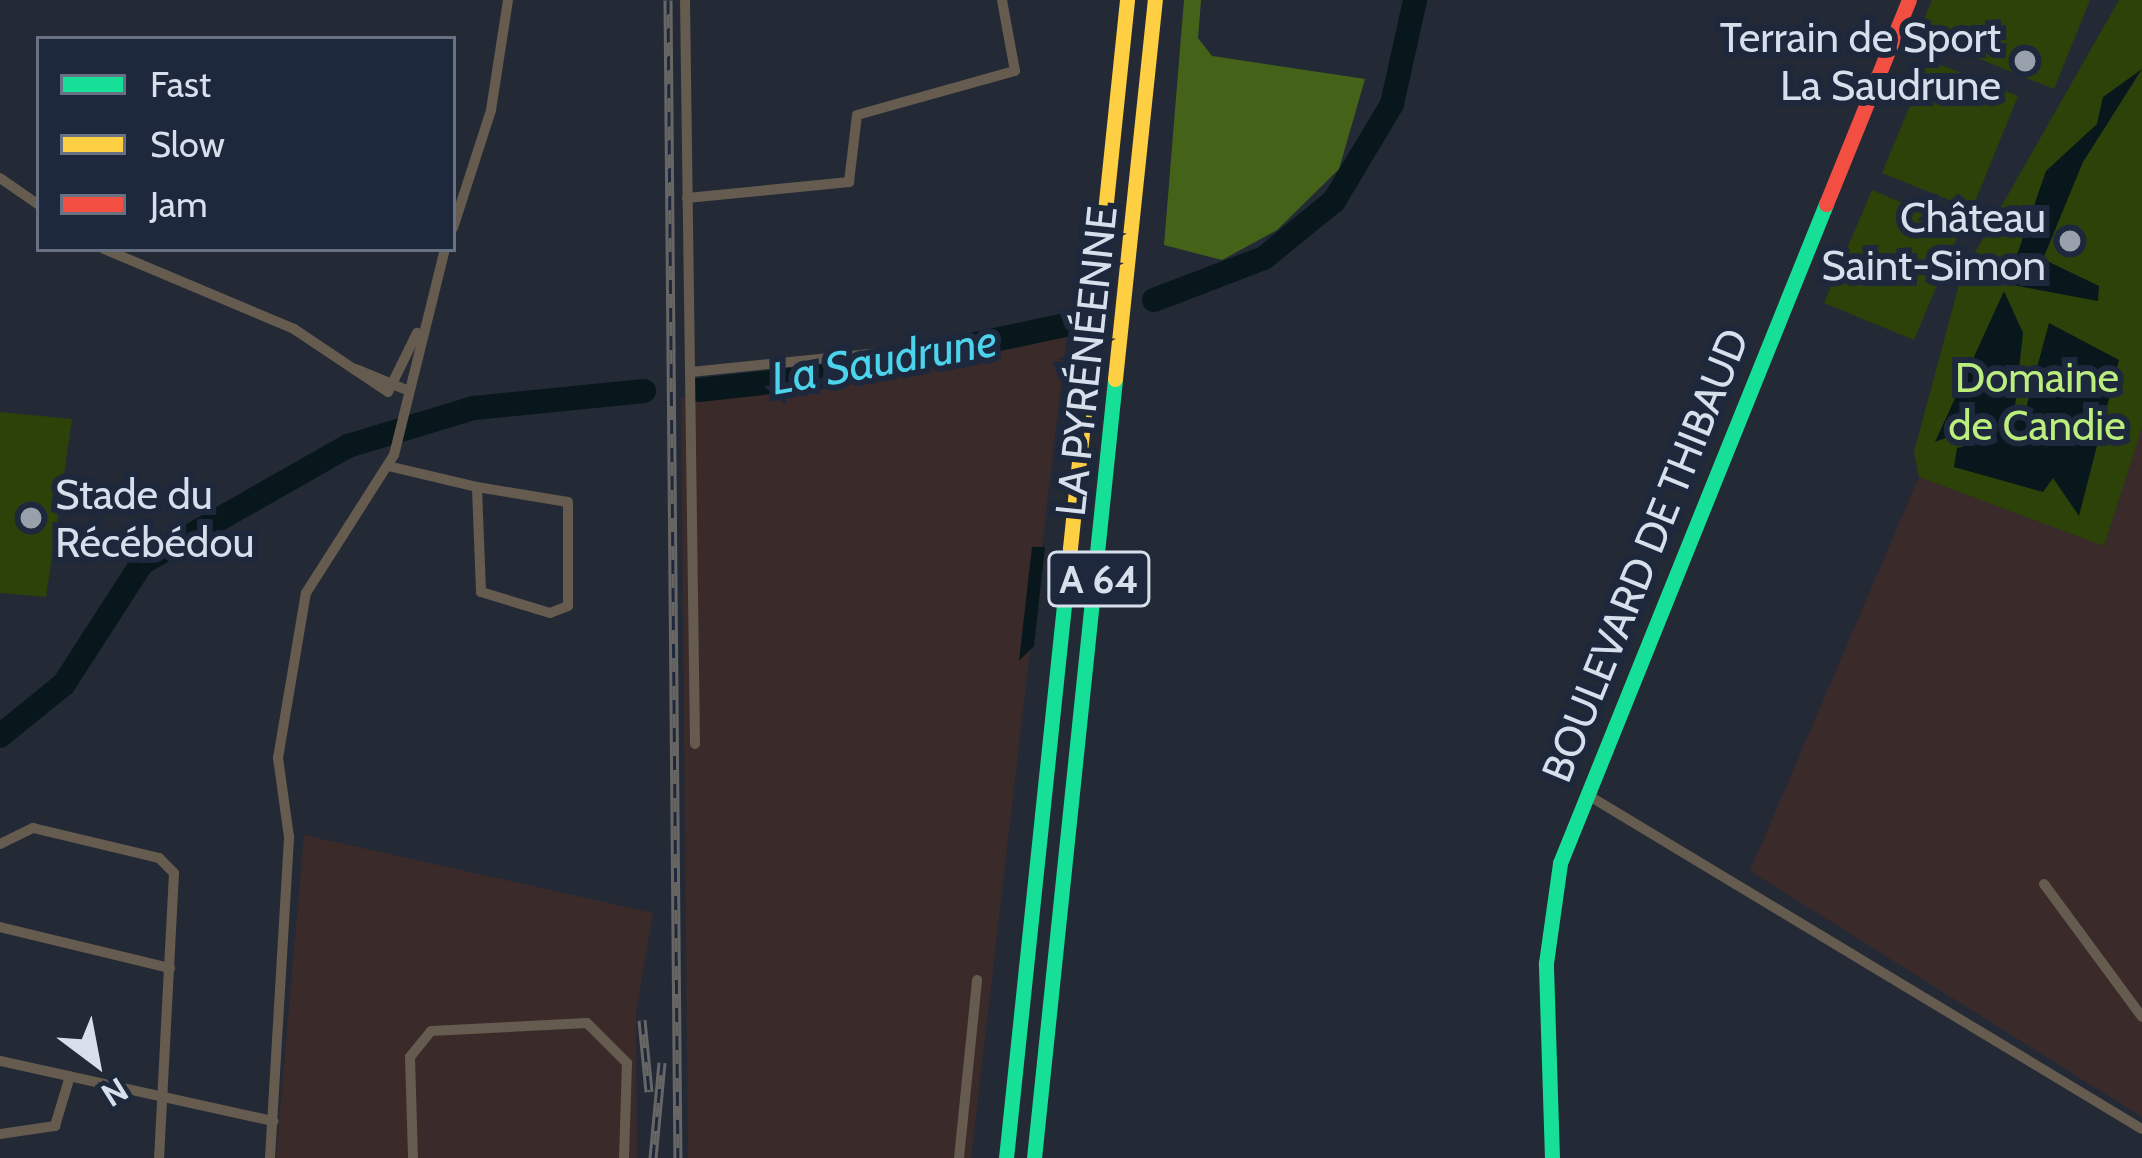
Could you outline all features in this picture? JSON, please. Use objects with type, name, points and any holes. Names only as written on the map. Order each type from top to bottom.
[{"type":"main road","name":"LA PYRÉNÉENNE","points":[[1006,1158],[1127,0]]},
{"type":"main road","name":"LA PYRÉNÉENNE","points":[[1034,1158],[1155,0]]},
{"type":"main road","name":"BOULEVARD DE THIBAUD","points":[[1552,1158],[1549,911],[1586,794],[1909,0]]},
{"type":"street","points":[[456,219],[491,110],[508,0]]},
{"type":"street","points":[[685,0],[695,744]]},
{"type":"street","points":[[687,198],[849,182],[857,115],[1015,71],[1002,0]]},
{"type":"street","points":[[0,178],[36,203]]},
{"type":"street","points":[[111,252],[294,329],[388,392]]},
{"type":"street","points":[[270,1158],[289,837],[278,758],[306,593],[388,466],[398,436],[404,389],[444,252]]},
{"type":"street","points":[[399,413],[388,392],[388,378],[428,308]]},
{"type":"street","points":[[691,372],[877,353]]},
{"type":"street","points":[[352,369],[388,378],[404,389]]},
{"type":"street","points":[[388,466],[568,502],[568,607],[550,613],[481,592],[477,487]]},
{"type":"street","points":[[1586,794],[2142,1129]]},
{"type":"street","points":[[0,844],[33,828],[168,865],[170,968],[159,1158]]},
{"type":"street","points":[[2044,884],[2142,1017]]},
{"type":"street","points":[[0,927],[170,968]]},
{"type":"street","points":[[959,1158],[977,980]]},
{"type":"street","points":[[413,1158],[410,1057],[420,1040],[446,1024],[587,1023],[616,1040],[627,1063],[624,1158]]},
{"type":"street","points":[[0,1061],[273,1120]]},
{"type":"street","points":[[0,1135],[55,1126],[70,1076]]},
{"type":"shaded area","points":[[2142,69],[2083,162],[2043,259],[2099,286],[2098,301],[2007,284],[2046,171],[2097,124],[2103,97]]},
{"type":"shaded area","points":[[2004,291],[2023,333],[2014,415],[2025,412],[2049,323],[2119,360],[2079,516],[2053,478],[2043,492],[1954,467],[1957,448],[1988,440],[1974,427],[1935,442]]},
{"type":"shaded area","points":[[1067,332],[971,1158],[688,1158],[681,398],[783,393]]},
{"type":"shaded area","points":[[2142,428],[2142,1117],[1750,871],[1919,477],[2104,546]]},
{"type":"shaded area","points":[[1032,547],[1045,547],[1034,646],[1019,661]]},
{"type":"shaded area","points":[[304,835],[653,913],[636,1013],[637,1158],[276,1158]]},
{"type":"green space","points":[[1184,0],[1201,0],[1198,38],[1212,56],[1365,79],[1339,169],[1277,230],[1222,260],[1164,245]]},
{"type":"green space","name":"Terrain de Sport La Saudrune","points":[[1932,0],[2090,0],[2054,89],[1918,34]]},
{"type":"green space","name":"Domaine de Candie","points":[[2119,0],[2142,0],[2142,428],[2104,546],[1919,477],[1914,452],[1961,277]]},
{"type":"green space","points":[[1929,60],[2018,96],[1972,209],[1882,173]]},
{"type":"green space","points":[[1872,190],[1961,228],[1914,340],[1824,303]]},
{"type":"green space","name":"Stade du Récébédou","points":[[0,412],[72,419],[46,597],[0,593]]},
{"type":"waterway","name":"La Saudrune","points":[[1154,300],[1264,258],[1334,201],[1392,104],[1415,0]]},
{"type":"waterway","name":"La Saudrune","points":[[699,390],[825,376],[1069,324]]},
{"type":"waterway","name":"La Saudrune","points":[[0,736],[64,684],[142,563],[348,446],[474,408],[644,391]]},
{"type":"railway","points":[[668,0],[678,1158]]},
{"type":"railway","points":[[642,1020],[649,1092]]},
{"type":"railway","points":[[653,1158],[662,1062]]},
{"type":"traffic: fast","points":[[1552,1158],[1546,963],[1560,863],[1826,204]]},
{"type":"traffic: fast","points":[[1034,1158],[1115,379]]},
{"type":"traffic: fast","points":[[1006,1158],[1070,548]]},
{"type":"traffic: slow","points":[[1070,548],[1127,0]]},
{"type":"traffic: slow","points":[[1115,379],[1155,0]]},
{"type":"traffic: jam","points":[[1826,204],[1909,0]]},
{"type":"place","name":"Terrain de Sport La Saudrune","points":[[2025,61]]},
{"type":"place","name":"Château Saint-Simon","points":[[2070,241]]},
{"type":"place","name":"Stade du Récébédou","points":[[31,518]]}]
